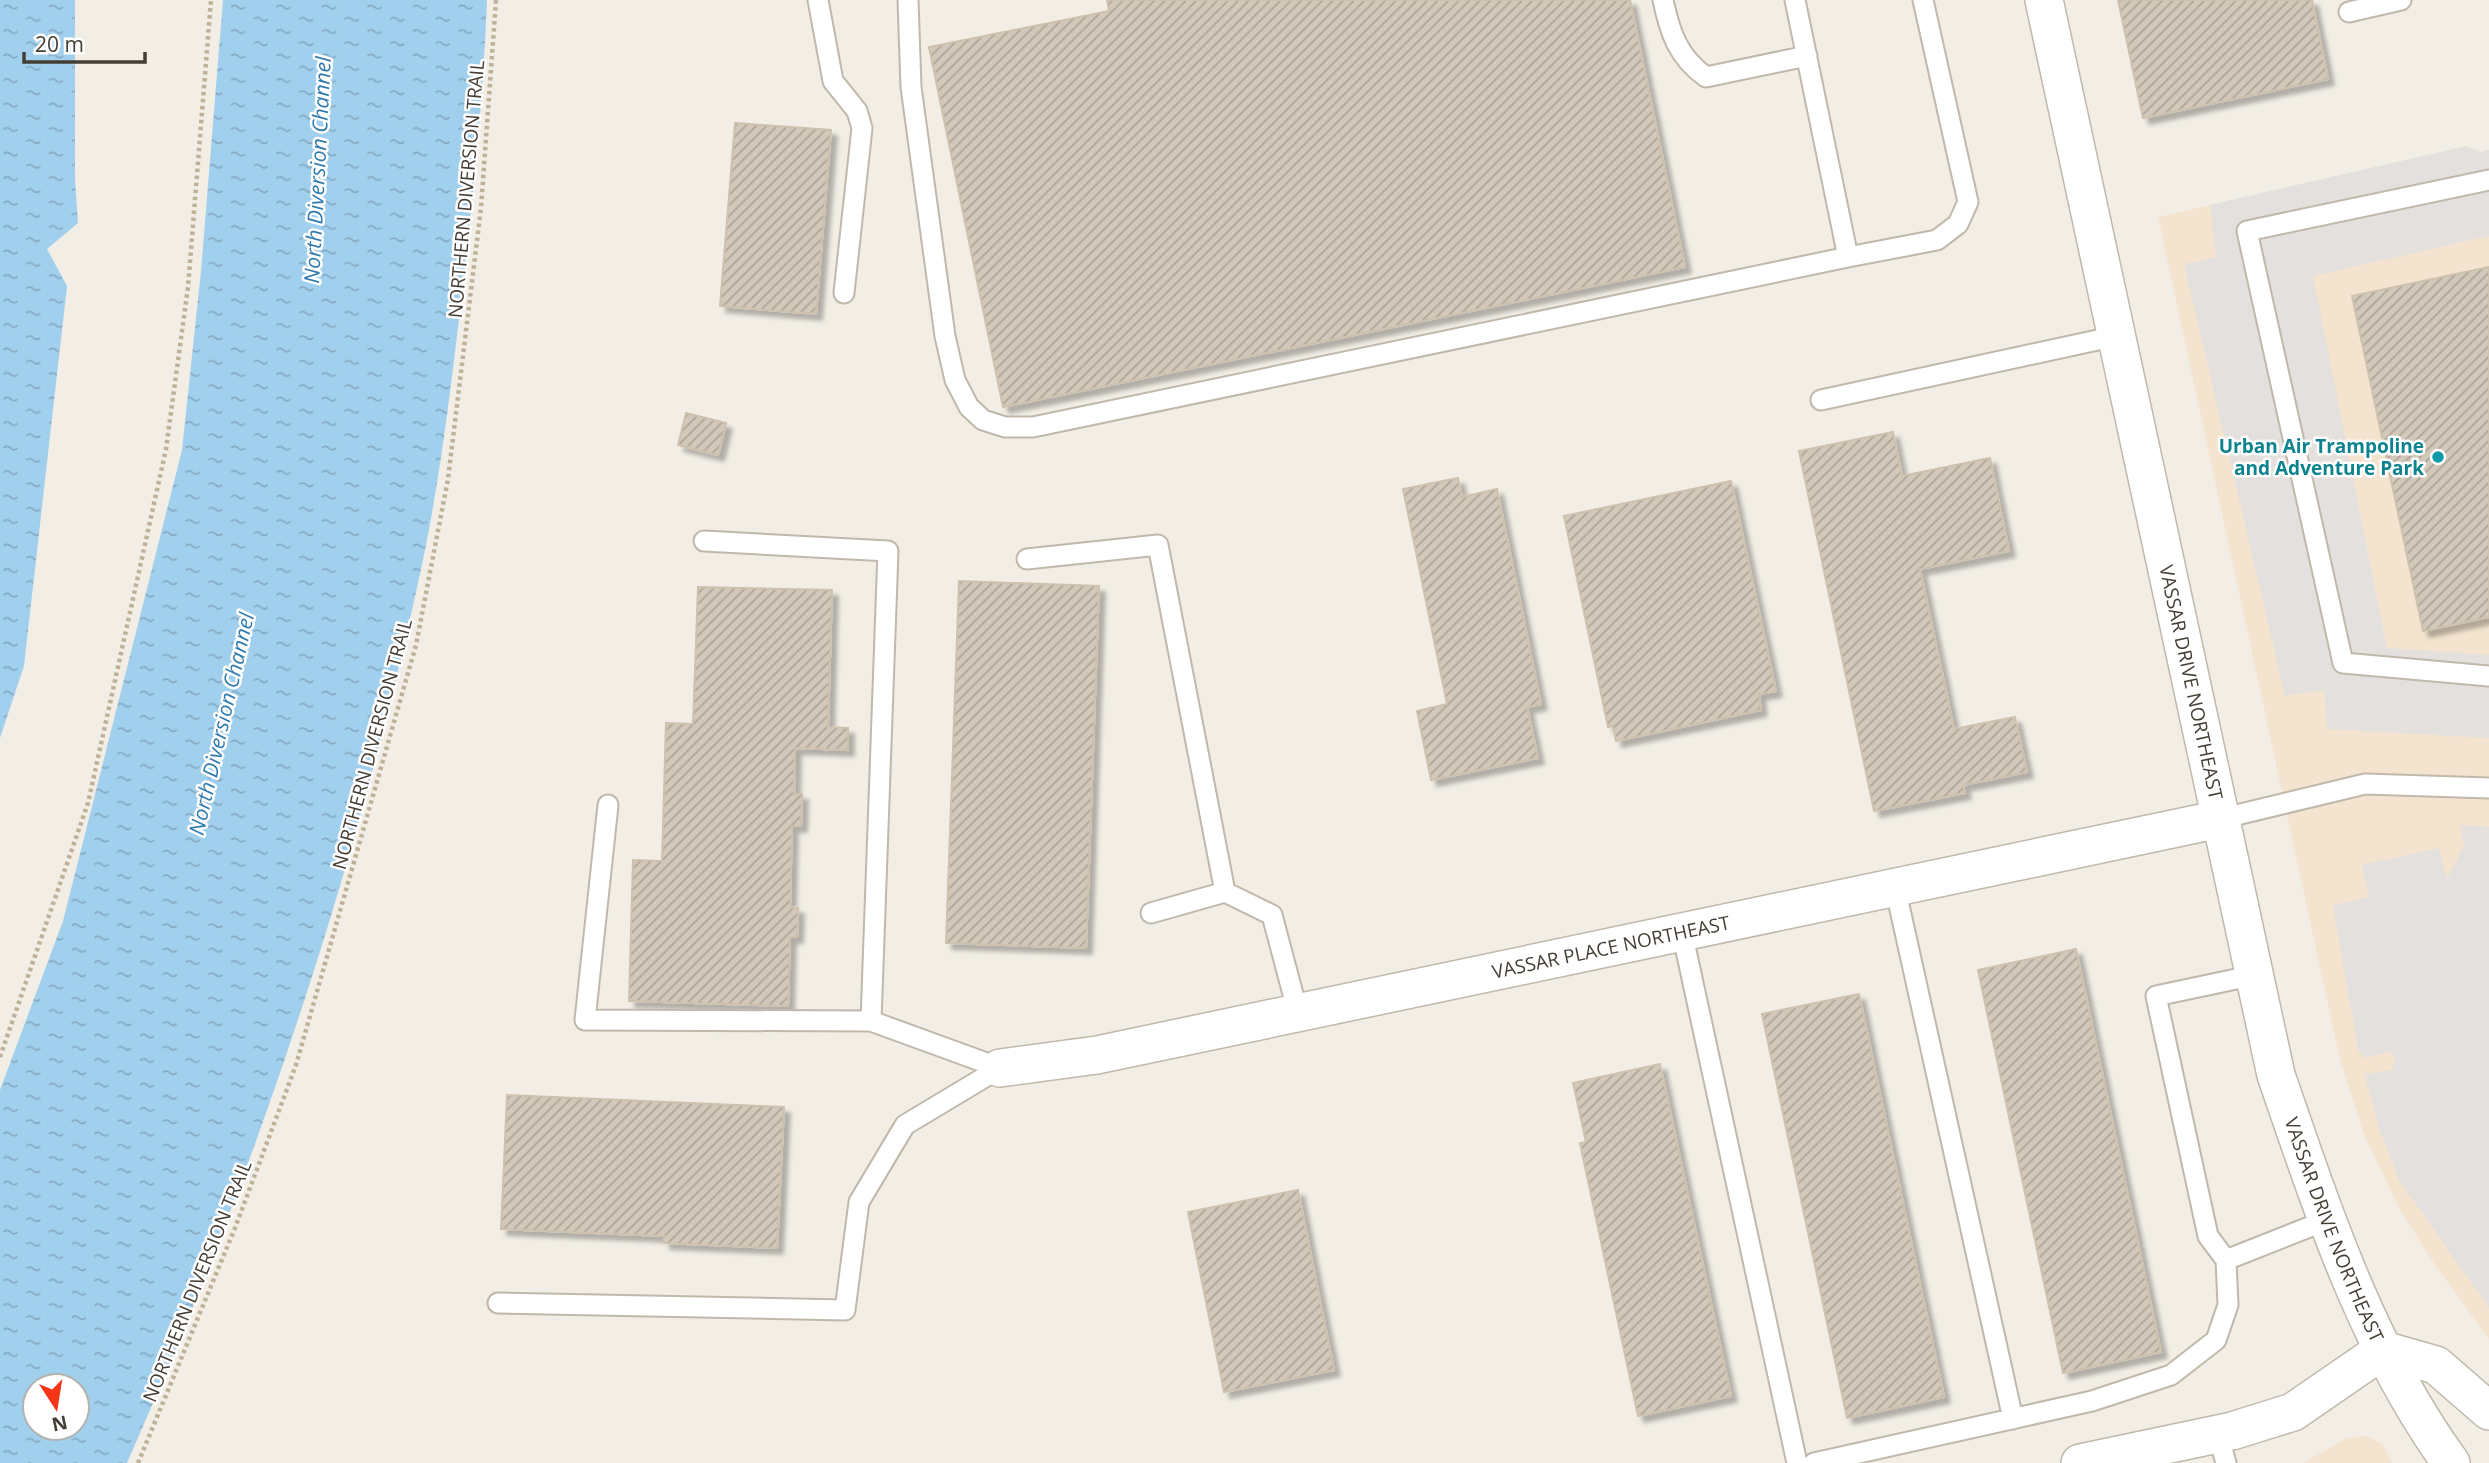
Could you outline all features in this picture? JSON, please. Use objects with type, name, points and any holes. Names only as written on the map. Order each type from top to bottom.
[{"type":"street","name":"VASSAR DRIVE NORTHEAST","points":[[2044,0],[2276,1074],[2327,1220],[2383,1350],[2422,1423],[2451,1463]]},
{"type":"street","name":"VASSAR PLACE NORTHEAST","points":[[1000,1068],[1097,1055],[2220,819]]},
{"type":"street","name":"VASSAR DRIVE NORTHEAST","points":[[2383,1350],[2436,1365],[2489,1411]]},
{"type":"street","points":[[2080,1463],[2222,1448],[2293,1412],[2383,1350]]},
{"type":"lane","points":[[818,0],[833,81],[857,111],[862,128],[844,293]]},
{"type":"lane","points":[[908,0],[911,87],[950,358],[955,380],[969,407],[983,420],[1005,428],[1033,427],[1937,240],[1958,224],[1968,202],[1923,0]]},
{"type":"lane","points":[[1663,0],[1671,37],[1689,65],[1706,77],[1807,56]]},
{"type":"lane","points":[[1795,0],[1848,257]]},
{"type":"lane","points":[[2349,12],[2401,0]]},
{"type":"lane","points":[[2489,180],[2247,231],[2343,663],[2489,676]]},
{"type":"lane","points":[[1821,400],[2116,336]]},
{"type":"lane","points":[[704,541],[888,551],[871,1021]]},
{"type":"lane","points":[[1027,559],[1158,545],[1225,892]]},
{"type":"lane","points":[[2220,819],[2365,784],[2489,788]]},
{"type":"lane","points":[[608,805],[585,1020],[871,1021],[1000,1068]]},
{"type":"lane","points":[[1895,887],[2013,1419]]},
{"type":"lane","points":[[1151,914],[1225,892],[1272,915],[1298,1013]]},
{"type":"lane","points":[[1682,932],[1797,1463]]},
{"type":"lane","points":[[1814,1463],[2092,1401],[2171,1375],[2216,1340],[2228,1305],[2226,1260],[2208,1236],[2156,996],[2255,975]]},
{"type":"lane","points":[[498,1303],[845,1310],[859,1202],[905,1125],[1000,1068]]},
{"type":"lane","points":[[2226,1260],[2327,1220]]},
{"type":"path","points":[[0,1057],[88,803],[166,449],[188,287],[211,0]]},
{"type":"path","name":"NORTHERN DIVERSION TRAIL","points":[[138,1463],[235,1228],[296,1065],[416,645],[448,478],[481,208],[496,0]]},
{"type":"shaded area","points":[[2467,146],[2480,152],[2489,150],[2489,1339],[2435,1265],[2400,1210],[2365,1137],[2340,1060],[2158,217]]},
{"type":"shaded area","points":[[2467,146],[2480,152],[2489,150],[2489,236],[2313,276],[2387,648],[2489,655],[2489,738],[2327,729],[2324,690],[2285,696],[2184,264],[2216,257],[2210,205]]},
{"type":"shaded area","points":[[2460,825],[2489,827],[2489,1308],[2399,1180],[2380,1131],[2364,1074],[2392,1070],[2395,1058],[2391,1052],[2365,1058],[2358,1050],[2333,905],[2369,897],[2362,865],[2439,848],[2447,879],[2464,846]]},
{"type":"shaded area","points":[[2366,1436],[2383,1444],[2392,1463],[2303,1463],[2347,1438]]},
{"type":"water","points":[[0,0],[75,0],[75,179],[78,223],[47,249],[67,286],[24,666],[0,738]]},
{"type":"water","name":"North Diversion Channel","points":[[223,0],[487,0],[469,234],[440,467],[429,529],[397,676],[367,791],[298,1019],[218,1243],[127,1463],[0,1463],[0,1090],[63,921],[182,450],[201,271]]},
{"type":"building","points":[[1107,0],[1630,0],[1685,267],[1003,407],[929,47],[1109,11]]},
{"type":"building","points":[[2118,0],[2312,0],[2328,79],[2143,118]]},
{"type":"building","points":[[735,123],[831,130],[816,314],[720,306]]},
{"type":"building","name":"Urban Air Trampoline and Adventure Park","points":[[2489,267],[2489,617],[2423,631],[2352,296]]},
{"type":"building","points":[[686,413],[726,423],[718,455],[678,445]]},
{"type":"building","points":[[1893,432],[1902,476],[1990,458],[2009,551],[1920,569],[1954,729],[2015,717],[2027,772],[1963,785],[1965,793],[1874,811],[1799,451]]},
{"type":"building","points":[[1458,478],[1462,497],[1497,489],[1541,704],[1527,707],[1538,758],[1431,780],[1417,711],[1447,704],[1403,489]]},
{"type":"building","points":[[1731,481],[1776,691],[1759,694],[1761,710],[1616,741],[1613,726],[1608,727],[1564,516]]},
{"type":"building","points":[[959,581],[1099,586],[1086,948],[946,943]]},
{"type":"building","points":[[698,587],[832,590],[828,727],[848,728],[848,750],[795,748],[794,794],[802,794],[801,826],[792,826],[790,907],[798,908],[797,937],[790,937],[788,1006],[629,1001],[633,860],[662,861],[666,723],[693,724]]},
{"type":"building","points":[[2076,949],[2161,1352],[2063,1373],[1978,970]]},
{"type":"building","points":[[1859,994],[1944,1397],[1847,1418],[1762,1014]]},
{"type":"building","points":[[1660,1064],[1731,1396],[1638,1416],[1580,1143],[1586,1142],[1573,1083]]},
{"type":"building","points":[[507,1095],[784,1107],[777,1248],[664,1243],[664,1236],[501,1229]]},
{"type":"building","points":[[1298,1190],[1334,1370],[1224,1392],[1188,1212]]},
{"type":"place","name":"Urban Air Trampoline and Adventure Park","points":[[2438,457]]}]
